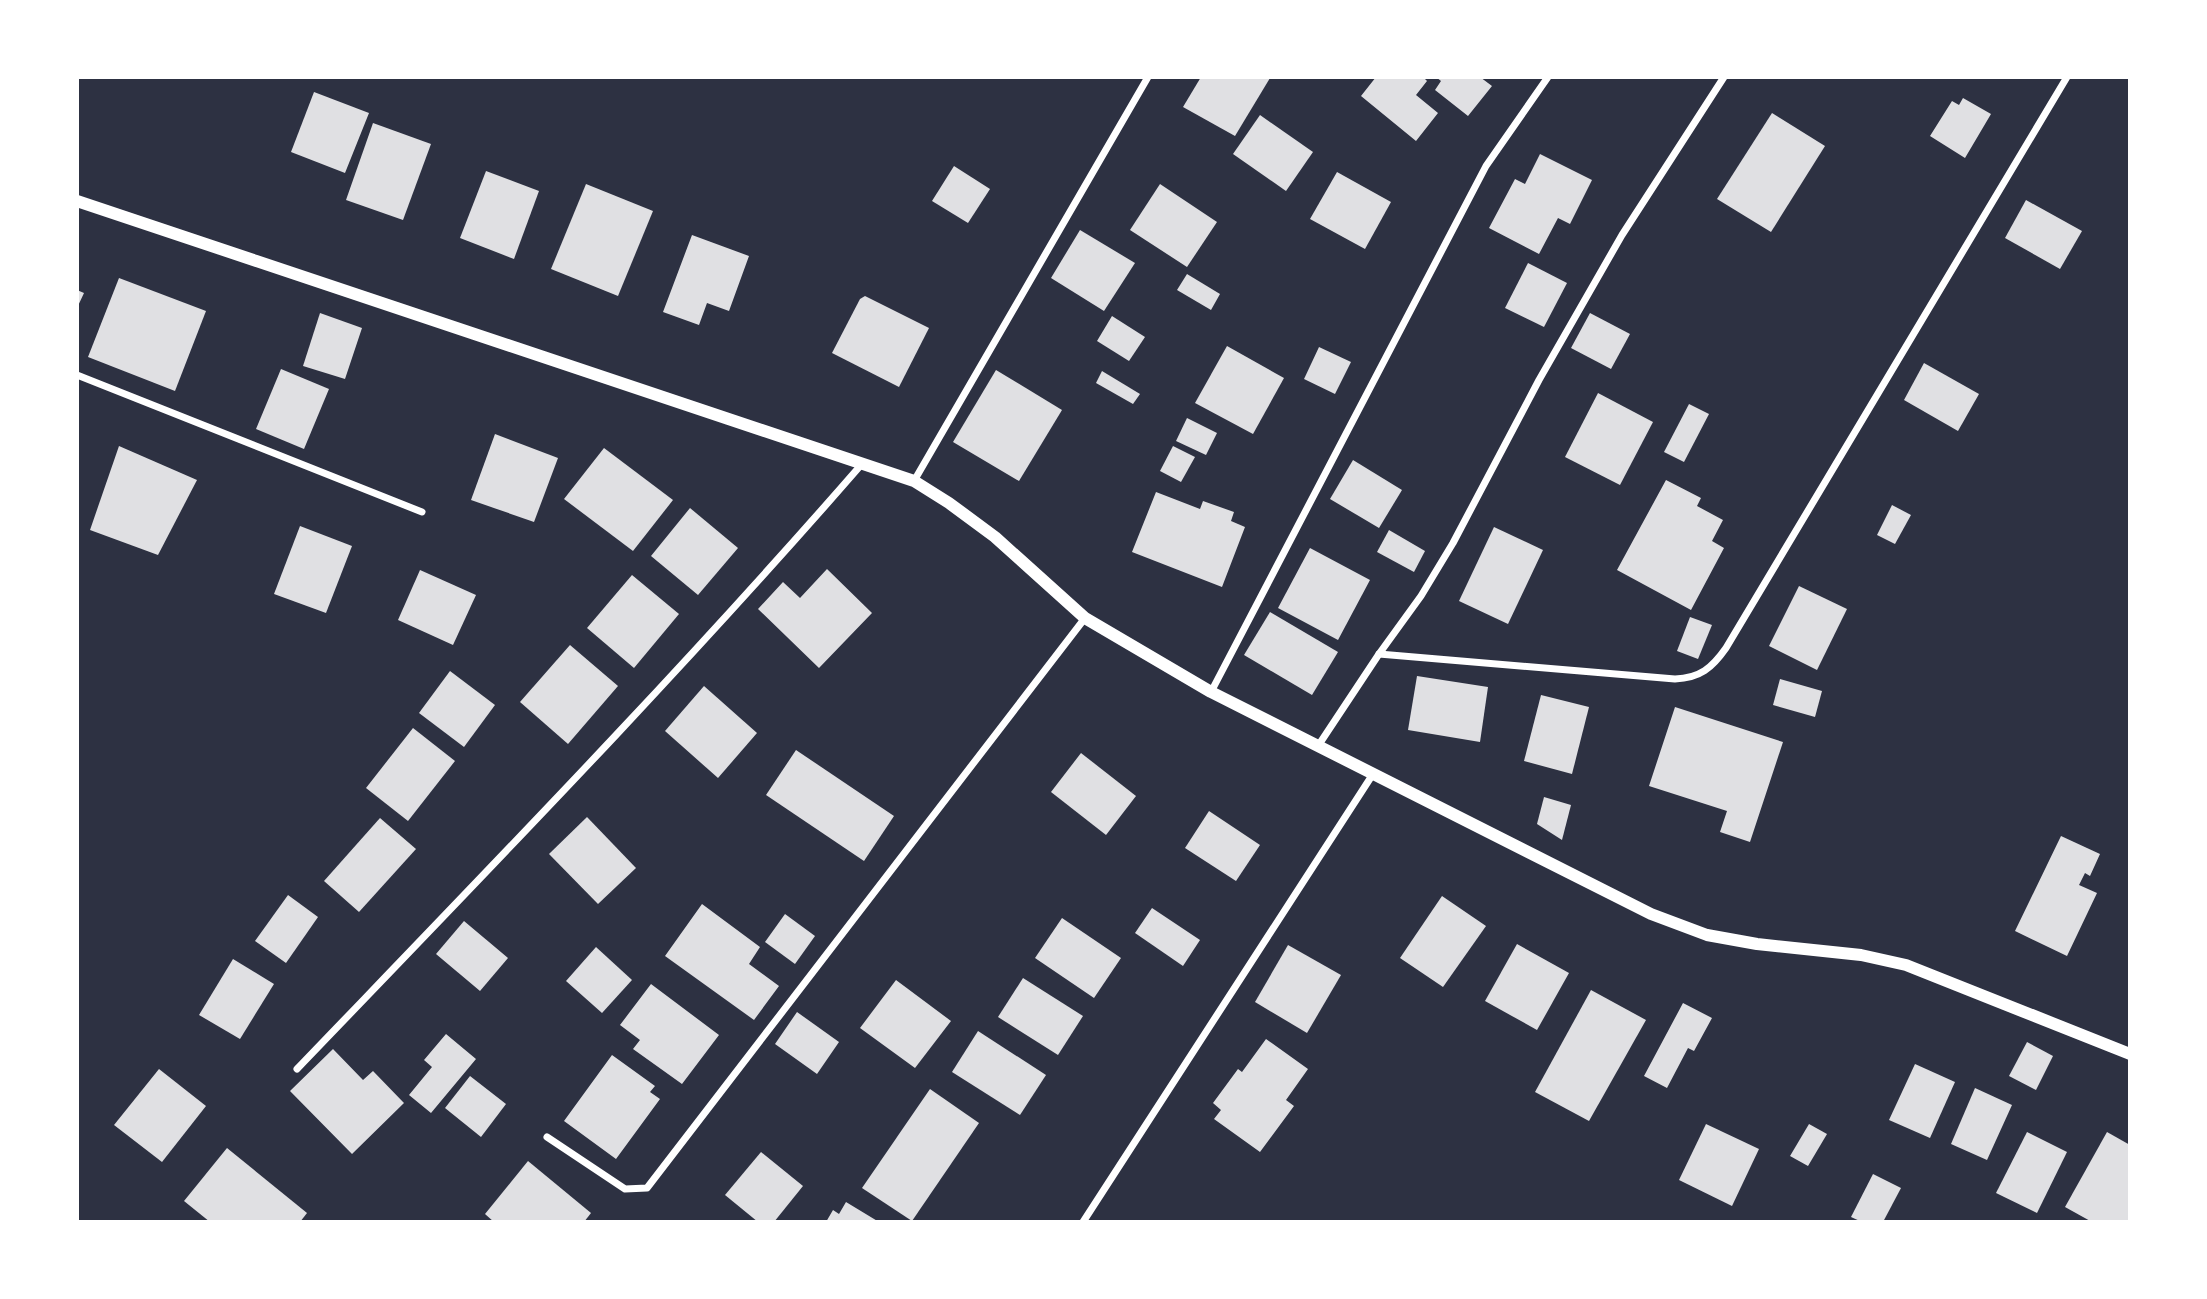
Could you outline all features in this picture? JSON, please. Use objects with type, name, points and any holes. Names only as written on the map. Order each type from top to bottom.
[{"type":"street","points":[[914,481],[1148,77]]},
{"type":"street","points":[[1211,692],[1486,166],[1548,77]]},
{"type":"street","points":[[1318,746],[1440,565],[1539,380],[1622,235],[1724,77]]},
{"type":"street","points":[[1379,654],[1675,680],[1696,677],[1710,668],[1726,648],[2067,77]]},
{"type":"street","points":[[77,201],[914,481],[950,503],[995,537],[1085,618],[1211,692],[1651,914],[1707,935],[1757,944],[1861,956],[1906,965],[2130,1054]]},
{"type":"street","points":[[77,374],[422,512]]},
{"type":"street","points":[[298,1069],[586,769],[767,573],[861,465]]},
{"type":"street","points":[[547,1137],[625,1189],[647,1188],[1085,618]]},
{"type":"street","points":[[1083,1222],[1373,774]]},
{"type":"building","points":[[1201,77],[1270,78],[1235,136],[1183,107]]},
{"type":"building","points":[[1376,77],[1423,77],[1427,81],[1416,95],[1438,113],[1416,141],[1361,96]]},
{"type":"building","points":[[1436,77],[1480,77],[1492,86],[1468,116],[1435,90],[1441,81]]},
{"type":"building","points":[[314,92],[369,113],[345,173],[291,152]]},
{"type":"building","points":[[1963,98],[1991,114],[1965,158],[1930,136],[1952,101],[1959,105]]},
{"type":"building","points":[[1772,113],[1825,146],[1771,232],[1717,199]]},
{"type":"building","points":[[1260,115],[1313,152],[1286,191],[1233,154]]},
{"type":"building","points":[[373,123],[431,144],[403,220],[346,200]]},
{"type":"building","points":[[1540,154],[1592,180],[1570,224],[1558,218],[1539,254],[1489,228],[1515,179],[1525,184]]},
{"type":"building","points":[[954,166],[990,189],[968,223],[932,201]]},
{"type":"building","points":[[486,171],[539,191],[514,259],[460,238]]},
{"type":"building","points":[[1337,172],[1391,202],[1365,249],[1310,219]]},
{"type":"building","points":[[586,184],[653,211],[618,296],[551,269]]},
{"type":"building","points":[[1160,184],[1217,222],[1187,267],[1130,230]]},
{"type":"building","points":[[2026,200],[2082,231],[2060,269],[2005,238]]},
{"type":"building","points":[[1080,230],[1135,263],[1104,311],[1051,278]]},
{"type":"building","points":[[692,235],[749,256],[729,311],[707,303],[699,325],[663,312]]},
{"type":"building","points":[[1528,263],[1567,283],[1544,327],[1505,308]]},
{"type":"building","points":[[1187,274],[1220,294],[1211,310],[1177,290]]},
{"type":"building","points":[[119,278],[206,311],[175,391],[88,357]]},
{"type":"building","points":[[77,290],[84,293],[77,308]]},
{"type":"building","points":[[865,296],[929,328],[899,387],[832,353],[860,299]]},
{"type":"building","points":[[320,313],[362,328],[345,379],[303,366]]},
{"type":"building","points":[[1590,313],[1630,334],[1611,369],[1571,348]]},
{"type":"building","points":[[1112,316],[1145,337],[1129,361],[1097,341]]},
{"type":"building","points":[[1227,346],[1284,378],[1253,434],[1195,403]]},
{"type":"building","points":[[1319,347],[1351,362],[1335,394],[1304,379]]},
{"type":"building","points":[[1924,363],[1979,394],[1958,431],[1904,400]]},
{"type":"building","points":[[281,369],[329,389],[304,449],[256,429]]},
{"type":"building","points":[[996,370],[1062,410],[1019,481],[953,442]]},
{"type":"building","points":[[1102,371],[1140,394],[1133,404],[1096,383]]},
{"type":"building","points":[[1598,393],[1653,422],[1620,485],[1565,457]]},
{"type":"building","points":[[1689,404],[1709,414],[1684,462],[1664,452]]},
{"type":"building","points":[[1187,418],[1217,433],[1206,455],[1176,441]]},
{"type":"building","points":[[495,434],[558,458],[534,522],[471,500]]},
{"type":"building","points":[[119,446],[197,480],[158,555],[90,530]]},
{"type":"building","points":[[1173,446],[1195,457],[1181,482],[1160,471]]},
{"type":"building","points":[[604,448],[673,500],[633,551],[564,499]]},
{"type":"building","points":[[1353,460],[1402,490],[1379,528],[1330,499]]},
{"type":"building","points":[[1666,480],[1701,498],[1697,506],[1723,520],[1712,541],[1724,548],[1691,610],[1617,570]]},
{"type":"building","points":[[1156,492],[1200,509],[1203,501],[1234,512],[1231,521],[1245,527],[1222,587],[1132,552]]},
{"type":"building","points":[[1892,505],[1911,515],[1895,544],[1877,535]]},
{"type":"building","points":[[690,508],[738,548],[698,595],[651,556]]},
{"type":"building","points":[[300,526],[352,546],[326,613],[274,594]]},
{"type":"building","points":[[1494,527],[1543,550],[1508,624],[1459,601]]},
{"type":"building","points":[[1389,530],[1425,551],[1414,572],[1377,552]]},
{"type":"building","points":[[1310,548],[1370,580],[1338,640],[1278,608]]},
{"type":"building","points":[[827,569],[872,613],[819,668],[758,609],[783,582],[800,598]]},
{"type":"building","points":[[420,570],[476,595],[453,645],[398,620]]},
{"type":"building","points":[[632,575],[679,614],[634,668],[587,628]]},
{"type":"building","points":[[1799,586],[1847,609],[1817,670],[1769,646]]},
{"type":"building","points":[[1270,612],[1338,652],[1312,695],[1244,655]]},
{"type":"building","points":[[1690,617],[1712,625],[1698,659],[1677,651]]},
{"type":"building","points":[[570,645],[618,686],[568,744],[520,702]]},
{"type":"building","points":[[450,671],[495,705],[464,747],[419,713]]},
{"type":"building","points":[[1417,676],[1488,687],[1480,742],[1408,730]]},
{"type":"building","points":[[1780,679],[1822,691],[1815,717],[1773,705]]},
{"type":"building","points":[[704,686],[757,733],[718,778],[665,731]]},
{"type":"building","points":[[1541,695],[1589,707],[1572,774],[1524,761]]},
{"type":"building","points":[[1675,707],[1783,742],[1750,842],[1720,832],[1727,811],[1649,786]]},
{"type":"building","points":[[413,728],[455,761],[408,821],[366,788]]},
{"type":"building","points":[[796,750],[894,816],[864,861],[766,795]]},
{"type":"building","points":[[1081,753],[1136,796],[1106,835],[1051,792]]},
{"type":"building","points":[[1544,797],[1571,805],[1562,840],[1537,824]]},
{"type":"building","points":[[1209,811],[1260,845],[1236,881],[1185,848]]},
{"type":"building","points":[[587,817],[636,868],[598,904],[549,854]]},
{"type":"building","points":[[380,818],[416,849],[359,912],[324,881]]},
{"type":"building","points":[[2061,836],[2100,854],[2090,876],[2085,873],[2079,885],[2097,893],[2067,956],[2015,931]]},
{"type":"building","points":[[288,895],[318,917],[286,963],[255,941]]},
{"type":"building","points":[[1442,896],[1486,926],[1443,987],[1400,958]]},
{"type":"building","points":[[702,904],[760,947],[749,964],[779,986],[754,1020],[665,956]]},
{"type":"building","points":[[1152,908],[1200,940],[1183,966],[1135,933]]},
{"type":"building","points":[[785,914],[815,936],[795,964],[765,942]]},
{"type":"building","points":[[1062,918],[1121,958],[1094,998],[1035,958]]},
{"type":"building","points":[[464,921],[508,958],[480,991],[436,954]]},
{"type":"building","points":[[1517,944],[1569,973],[1537,1030],[1485,1001]]},
{"type":"building","points":[[1288,945],[1341,975],[1307,1033],[1255,1002]]},
{"type":"building","points":[[596,947],[632,980],[602,1013],[566,981]]},
{"type":"building","points":[[233,959],[274,984],[240,1039],[199,1015]]},
{"type":"building","points":[[1023,978],[1083,1016],[1058,1055],[998,1017]]},
{"type":"building","points":[[896,980],[951,1021],[915,1068],[860,1028]]},
{"type":"building","points":[[651,984],[719,1035],[682,1084],[633,1049],[640,1040],[620,1025]]},
{"type":"building","points":[[1591,990],[1646,1020],[1589,1121],[1535,1092]]},
{"type":"building","points":[[1683,1003],[1712,1018],[1694,1051],[1688,1048],[1667,1088],[1644,1076]]},
{"type":"building","points":[[797,1012],[839,1042],[817,1074],[775,1044]]},
{"type":"building","points":[[978,1031],[1046,1075],[1020,1115],[952,1072]]},
{"type":"building","points":[[446,1034],[476,1059],[431,1113],[409,1095],[432,1067],[424,1060]]},
{"type":"building","points":[[1266,1039],[1308,1069],[1286,1100],[1294,1106],[1260,1152],[1214,1119],[1221,1110],[1213,1103],[1238,1069],[1242,1072]]},
{"type":"building","points":[[2027,1042],[2053,1056],[2036,1090],[2009,1076]]},
{"type":"building","points":[[333,1049],[363,1080],[373,1071],[404,1103],[352,1154],[290,1091]]},
{"type":"building","points":[[612,1055],[655,1086],[650,1092],[660,1099],[616,1159],[564,1121]]},
{"type":"building","points":[[1915,1064],[1955,1082],[1930,1138],[1889,1120]]},
{"type":"building","points":[[159,1069],[206,1106],[162,1162],[114,1125]]},
{"type":"building","points":[[470,1076],[506,1104],[481,1137],[445,1108]]},
{"type":"building","points":[[1975,1088],[2012,1105],[1987,1160],[1951,1144]]},
{"type":"building","points":[[930,1089],[979,1123],[912,1221],[862,1188]]},
{"type":"building","points":[[1706,1124],[1759,1149],[1732,1206],[1679,1180]]},
{"type":"building","points":[[1809,1124],[1827,1134],[1808,1166],[1790,1156]]},
{"type":"building","points":[[2027,1132],[2067,1152],[2037,1213],[1996,1193]]},
{"type":"building","points":[[2107,1132],[2130,1145],[2130,1222],[2092,1222],[2065,1207]]},
{"type":"building","points":[[227,1148],[307,1213],[300,1222],[210,1222],[184,1201]]},
{"type":"building","points":[[761,1152],[803,1186],[774,1222],[758,1222],[725,1195]]},
{"type":"building","points":[[528,1161],[591,1213],[584,1222],[494,1222],[485,1214]]},
{"type":"building","points":[[1873,1174],[1901,1188],[1883,1222],[1862,1222],[1851,1217]]},
{"type":"building","points":[[846,1202],[879,1222],[826,1222],[833,1210],[839,1214]]}]
